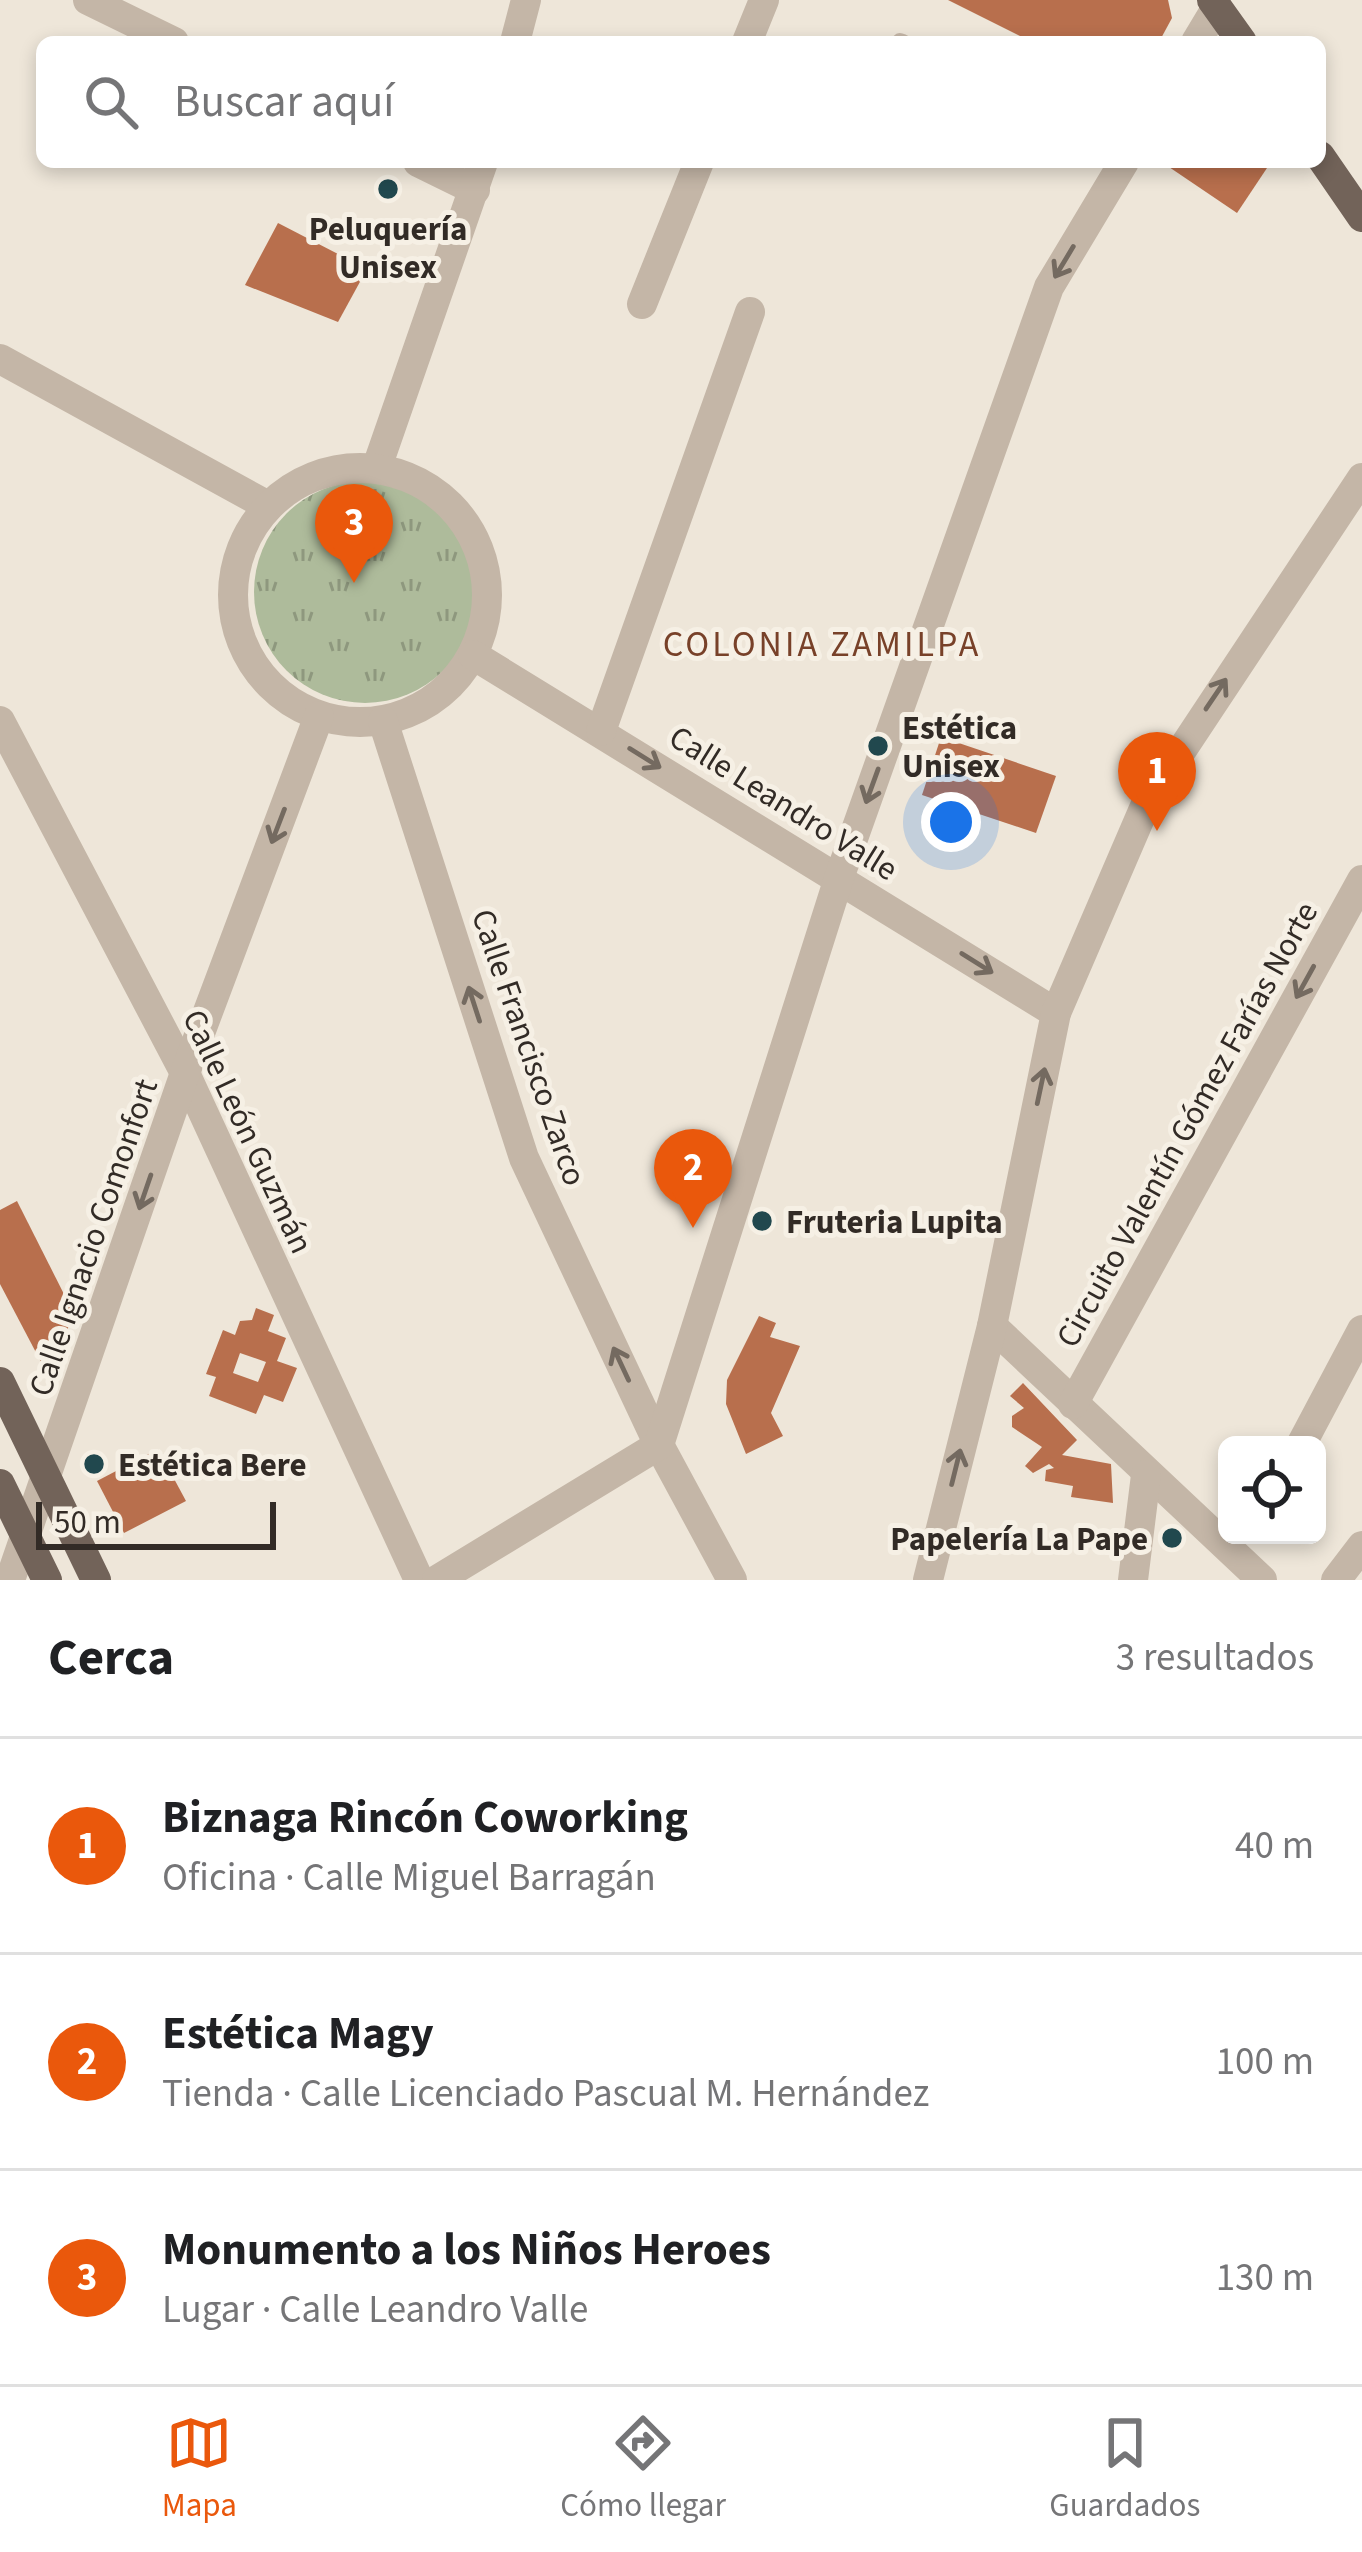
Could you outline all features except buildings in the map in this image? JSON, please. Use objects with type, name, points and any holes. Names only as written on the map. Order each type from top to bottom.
[{"type":"main road","points":[[1217,2],[1238,36]]},
{"type":"main road","points":[[1326,165],[1362,217]]},
{"type":"main road","points":[[0,1382],[96,1580]]},
{"type":"main road","points":[[0,1484],[47,1580]]},
{"type":"street","points":[[88,0],[162,36]]},
{"type":"street","points":[[516,36],[526,0]]},
{"type":"street","points":[[749,36],[764,0]]},
{"type":"street","points":[[1199,36],[1217,2]]},
{"type":"street","points":[[377,467],[479,176],[444,168]]},
{"type":"street","points":[[642,304],[697,168]]},
{"type":"street","points":[[437,1580],[659,1445],[839,878],[1049,287],[1120,168]]},
{"type":"street","points":[[602,730],[750,312]]},
{"type":"street","points":[[0,358],[268,506]]},
{"type":"street","points":[[377,467],[431,489],[472,530],[486,571],[487,614],[472,655],[452,683],[425,705],[383,721],[319,716],[275,691],[255,669],[237,632],[232,592],[236,563],[247,535],[268,506],[296,484],[335,469],[377,467]]},
{"type":"street","points":[[928,1580],[992,1326],[1056,1013],[1146,804],[1362,478]]},
{"type":"street","name":"Calle Leandro Valle","points":[[472,655],[602,730],[1056,1013]]},
{"type":"street","name":"Calle Ignacio Comonfort","points":[[10,1580],[185,1073],[319,716]]},
{"type":"street","name":"Calle León Guzmán","points":[[0,721],[185,1073],[419,1580]]},
{"type":"street","name":"Calle Francisco Zarco","points":[[383,721],[524,1158],[659,1445],[732,1580]]},
{"type":"street","name":"Circuito Valentín Gómez Farías Norte","points":[[1073,1404],[1362,880]]},
{"type":"street","points":[[992,1326],[1146,1474],[1252,1558]]},
{"type":"street","points":[[1306,1436],[1362,1330]]},
{"type":"street","points":[[1132,1580],[1146,1474]]},
{"type":"street","points":[[1336,1580],[1362,1546]]},
{"type":"green space","points":[[365,481],[408,489],[444,513],[468,549],[476,592],[468,635],[444,671],[408,695],[365,703],[322,695],[286,671],[262,635],[254,592],[262,549],[286,513],[322,489]]},
{"type":"place","name":"Peluquería Unisex","points":[[388,189]]},
{"type":"place","name":"Monumento a los Niños Heroes","points":[[354,583]]},
{"type":"place","name":"Estética Unisex","points":[[878,746]]},
{"type":"place","name":"Biznaga Rincón Coworking","points":[[1157,831]]},
{"type":"place","name":"Fruteria Lupita","points":[[762,1221]]},
{"type":"place","name":"Estética Magy","points":[[693,1228]]},
{"type":"place","name":"Estética Bere","points":[[94,1464]]},
{"type":"place","name":"Papelería La Pape","points":[[1172,1538]]},
{"type":"district","name":"COLONIA ZAMILPA","points":[[822,643]]}]
